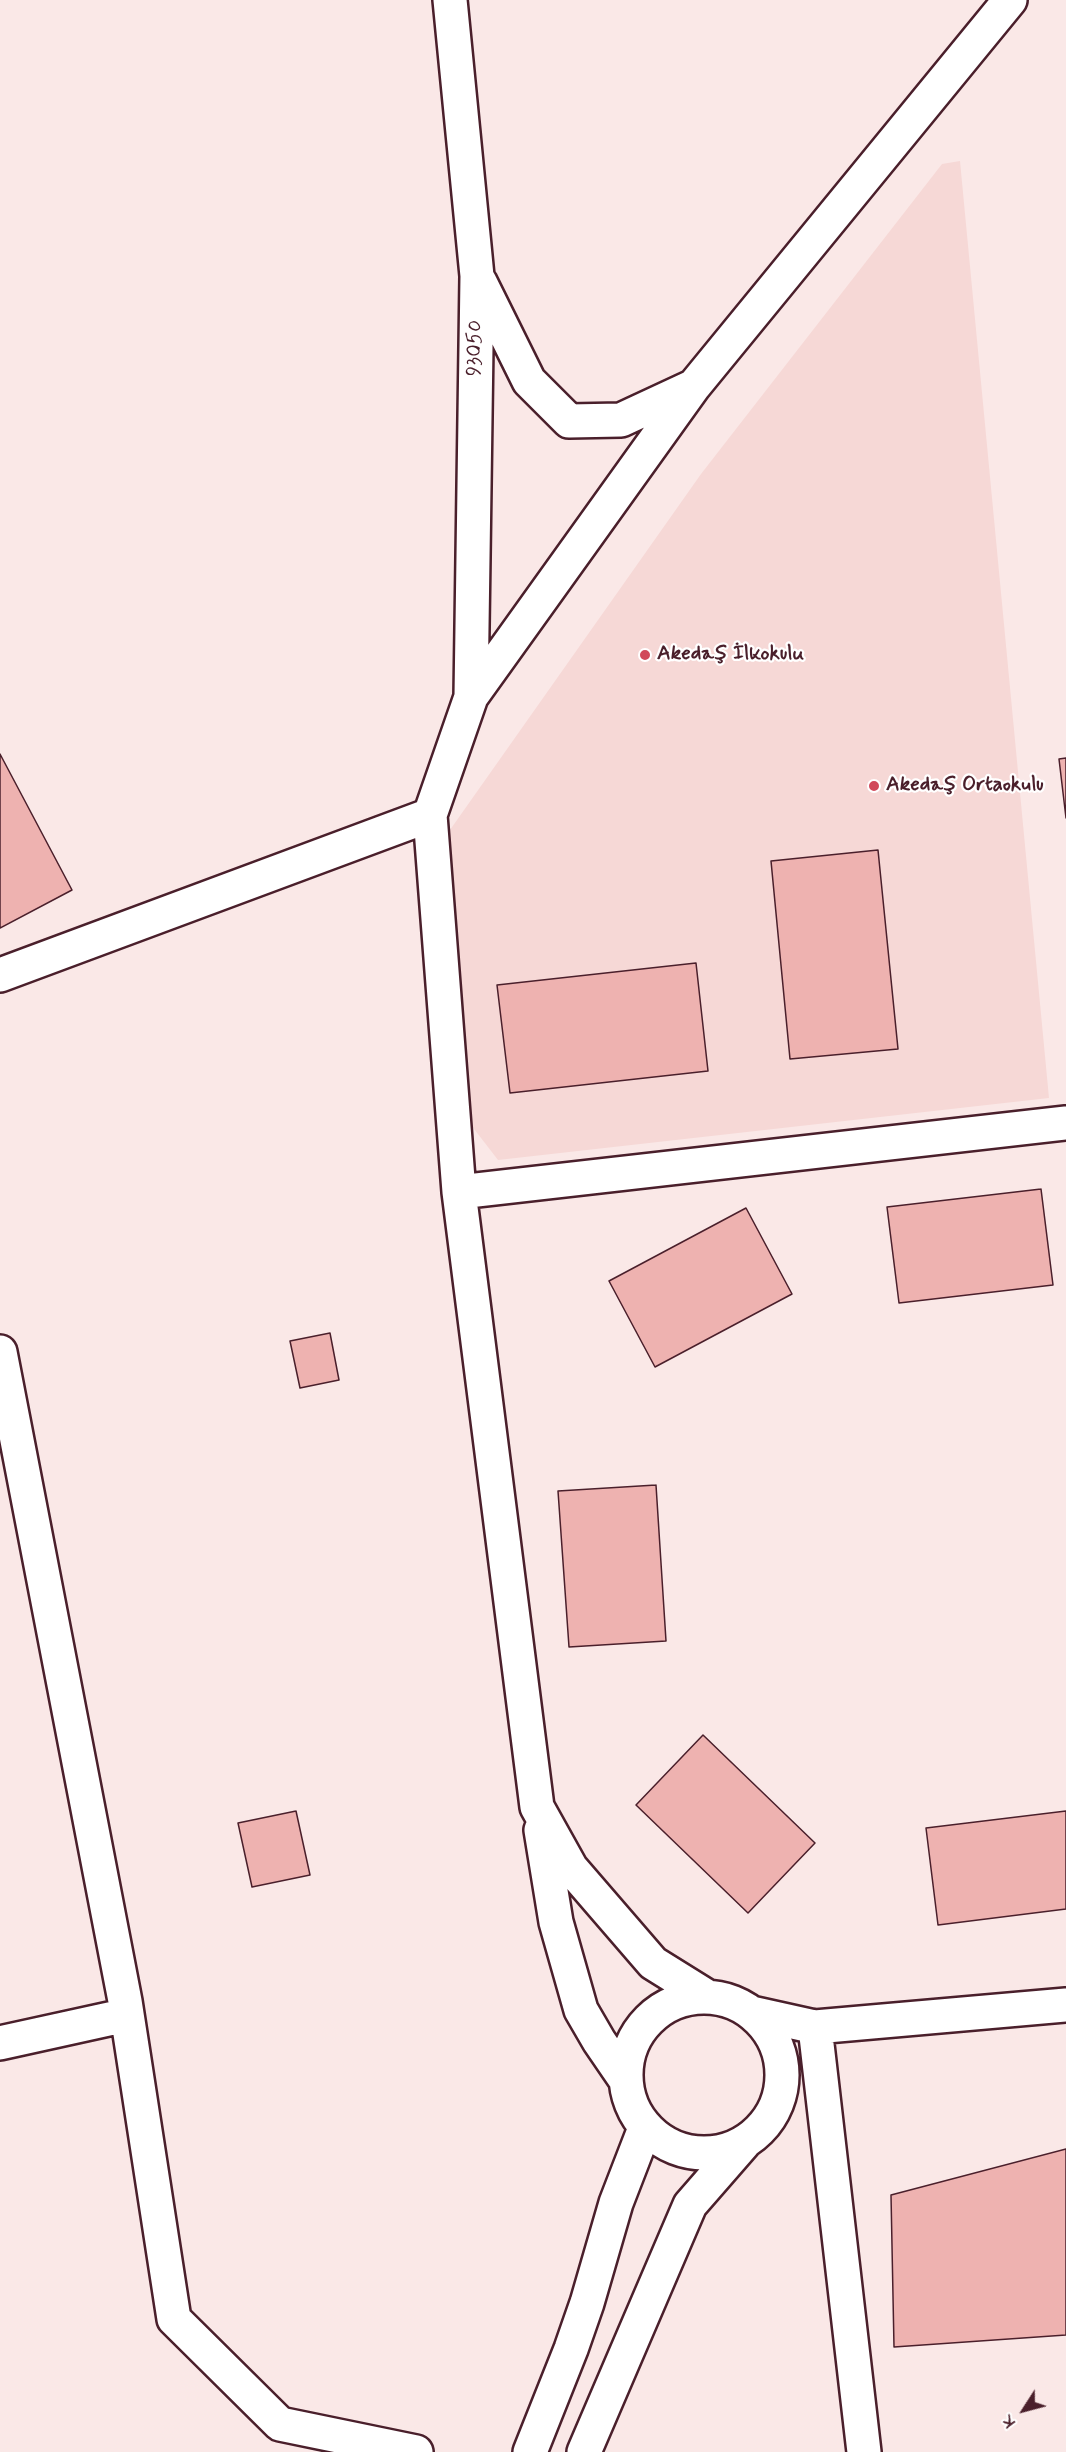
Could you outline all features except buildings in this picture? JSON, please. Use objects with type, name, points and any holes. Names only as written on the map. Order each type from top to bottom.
[{"type":"street","name":"93050","points":[[450,0],[477,276],[471,697]]},
{"type":"street","points":[[625,2079],[598,2041],[581,2010],[556,1922],[537,1807],[459,1192],[430,815],[471,697],[694,386],[1010,0]]},
{"type":"street","points":[[477,276],[529,381],[569,420],[621,420],[694,386]]},
{"type":"street","points":[[0,975],[430,815]]},
{"type":"street","points":[[459,1192],[1066,1123]]},
{"type":"street","points":[[0,1352],[127,2015],[174,2319],[280,2424],[416,2452]]},
{"type":"street","points":[[537,1807],[571,1868],[653,1963],[706,1996],[730,2001],[752,2013],[815,2027],[1066,2005]]},
{"type":"street","points":[[706,1996],[680,2000],[658,2011],[640,2029],[628,2053],[625,2079],[631,2106],[645,2128],[666,2145],[692,2153],[718,2153],[744,2144]]},
{"type":"street","points":[[584,2452],[690,2205],[744,2144],[764,2127],[777,2105],[782,2080],[780,2055],[770,2032],[752,2013]]},
{"type":"street","points":[[0,2043],[127,2015]]},
{"type":"street","points":[[815,2027],[864,2452]]},
{"type":"street","points":[[530,2452],[571,2349],[616,2204],[645,2128]]},
{"type":"shaded area","name":"Akedaş Ortaokulu","points":[[960,161],[1049,1098],[498,1160],[471,1125],[445,837],[701,474],[942,164]]},
{"type":"place","name":"Akedaş İlkokulu","points":[[645,655]]},
{"type":"place","name":"Akedaş Ortaokulu","points":[[874,786]]}]
